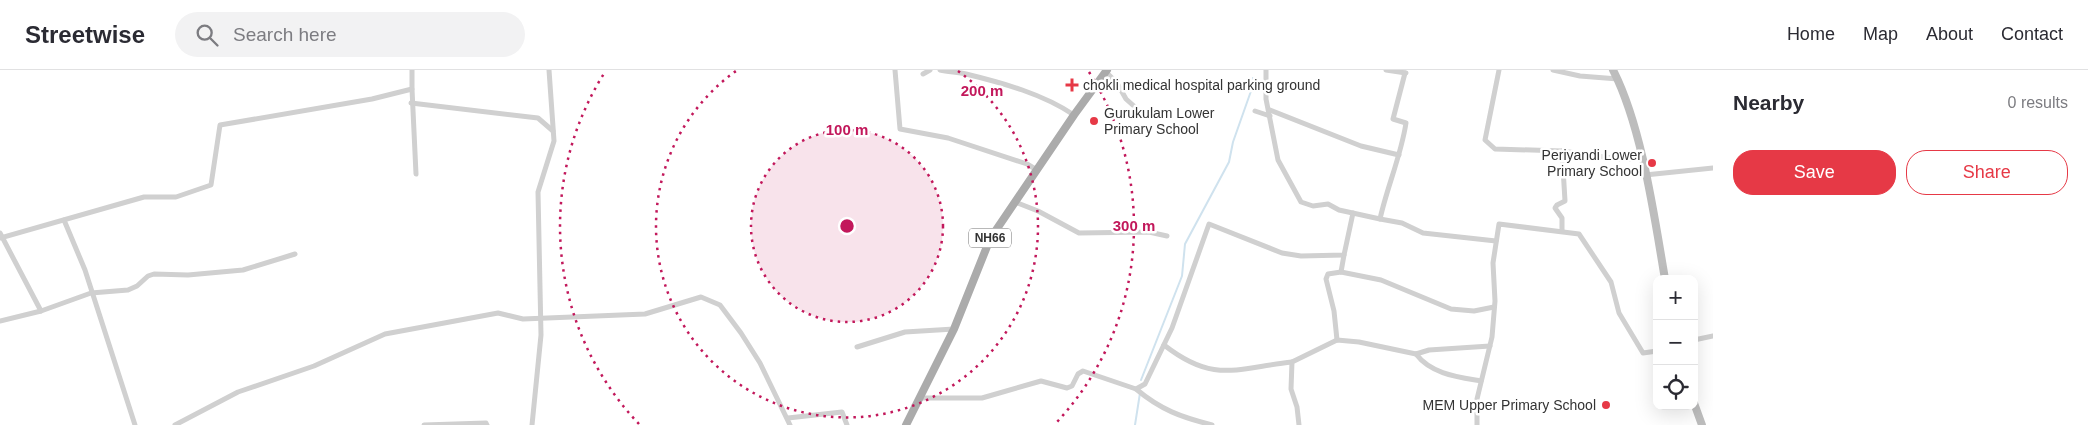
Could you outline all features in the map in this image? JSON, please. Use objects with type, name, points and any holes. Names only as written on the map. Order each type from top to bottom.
[{"type":"main road","points":[[1613,70],[1622,88],[1642,158],[1664,275]]},
{"type":"main road","name":"NH66","points":[[906,425],[954,329],[990,239],[1074,115],[1107,71]]},
{"type":"main road","points":[[1697,410],[1702,425]]},
{"type":"street","points":[[412,70],[411,103],[416,174]]},
{"type":"street","points":[[532,425],[540,319],[538,192],[554,141],[549,70]]},
{"type":"street","points":[[895,70],[900,129],[948,138],[1027,164],[1037,170]]},
{"type":"street","points":[[923,74],[930,70]]},
{"type":"street","points":[[940,70],[967,74],[1023,91],[1061,106],[1074,115]]},
{"type":"street","points":[[1266,70],[1266,99],[1278,160],[1301,202],[1313,206],[1328,204],[1339,210],[1402,223],[1423,233],[1496,241]]},
{"type":"street","points":[[1380,219],[1406,124],[1393,119],[1393,111],[1406,72],[1386,70]]},
{"type":"street","points":[[1498,70],[1486,140],[1496,149],[1562,151],[1619,159],[1642,158]]},
{"type":"street","points":[[1553,70],[1580,76],[1618,79]]},
{"type":"street","points":[[1107,71],[1117,83],[1119,90],[1126,99],[1144,116]]},
{"type":"street","points":[[40,311],[1,236],[144,197],[176,197],[211,185],[220,125],[372,99],[412,88]]},
{"type":"street","points":[[411,103],[538,118],[553,131]]},
{"type":"street","points":[[1255,111],[1270,113],[1361,146],[1399,155]]},
{"type":"street","points":[[1562,151],[1565,201],[1555,208],[1562,218],[1562,231]]},
{"type":"street","points":[[1645,175],[1713,168]]},
{"type":"street","points":[[1015,202],[1038,211],[1080,233],[1149,232],[1167,236]]},
{"type":"street","points":[[1341,272],[1353,213]]},
{"type":"street","points":[[64,220],[85,270],[135,425]]},
{"type":"street","points":[[1136,389],[1146,384],[1164,345],[1209,224],[1282,253],[1301,256],[1344,255]]},
{"type":"street","points":[[1477,425],[1477,399],[1490,346],[1494,307],[1493,263],[1499,224],[1579,234],[1611,282],[1619,313],[1643,354],[1653,352]]},
{"type":"street","points":[[0,321],[40,311],[92,293],[128,290],[154,274],[188,275],[243,270],[295,254]]},
{"type":"street","points":[[1336,340],[1334,311],[1326,279],[1328,274],[1341,272],[1381,280],[1451,309],[1474,311],[1494,307]]},
{"type":"street","points":[[174,425],[183,423],[238,392],[314,366],[386,334],[498,313],[523,319],[645,314],[701,297],[720,305],[741,333],[760,363],[790,425]]},
{"type":"street","points":[[857,347],[905,332],[954,329]]},
{"type":"street","points":[[1698,339],[1713,336]]},
{"type":"street","points":[[1164,345],[1183,359],[1214,370],[1246,370],[1292,362],[1336,340],[1359,342],[1416,354],[1429,350],[1490,346]]},
{"type":"street","points":[[1416,354],[1428,366],[1452,376],[1481,381]]},
{"type":"street","points":[[1292,362],[1291,388],[1297,408],[1298,425]]},
{"type":"street","points":[[919,398],[982,398],[1040,381],[1067,388],[1072,386],[1078,374],[1083,371],[1136,389],[1154,405],[1167,411],[1212,425]]},
{"type":"street","points":[[788,418],[842,412],[847,425]]},
{"type":"street","points":[[424,425],[459,422],[486,423],[487,425]]},
{"type":"waterway","points":[[1141,380],[1182,276],[1185,244],[1229,162],[1233,142],[1251,91],[1253,78]]},
{"type":"waterway","points":[[1135,425],[1140,393]]},
{"type":"place","name":"chokli medical hospital parking ground","points":[[1072,85]]},
{"type":"place","name":"Gurukulam Lower Primary School","points":[[1094,121]]},
{"type":"place","name":"Periyandi Lower Primary School","points":[[1652,163]]},
{"type":"place","name":"MEM Upper Primary School","points":[[1606,405]]}]
